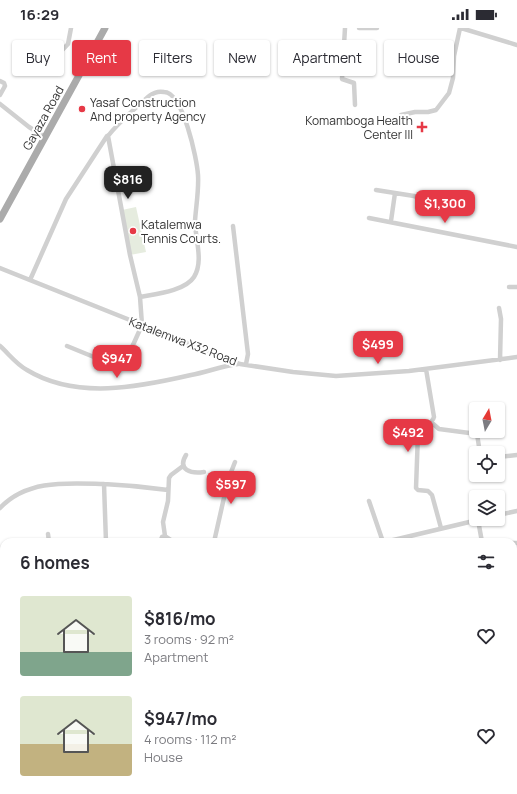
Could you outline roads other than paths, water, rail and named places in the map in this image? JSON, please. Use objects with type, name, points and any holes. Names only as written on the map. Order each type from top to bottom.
[{"type":"main road","name":"Gayaza Road","points":[[1,216],[105,28]]},
{"type":"street","points":[[64,48],[68,44],[71,28]]},
{"type":"street","points":[[345,28],[342,79],[354,83],[355,105]]},
{"type":"street","points":[[359,28],[377,28]]},
{"type":"street","points":[[401,115],[436,110],[449,93],[453,78],[454,56],[460,28],[517,45]]},
{"type":"street","points":[[0,81],[4,83],[5,86],[0,95]]},
{"type":"street","points":[[30,280],[66,199],[108,136],[113,129],[150,95],[164,91],[170,93],[174,97],[183,114],[189,129],[198,175],[195,222],[198,261],[197,270],[193,279],[186,284],[172,290],[140,297]]},
{"type":"street","points":[[0,104],[29,127],[45,137]]},
{"type":"street","points":[[66,346],[111,364],[120,366],[133,345],[142,325],[140,297],[130,255],[108,136]]},
{"type":"street","points":[[376,190],[414,196],[427,200]]},
{"type":"street","points":[[391,221],[395,193]]},
{"type":"street","points":[[369,218],[391,221],[517,247]]},
{"type":"street","points":[[233,226],[248,354],[246,364]]},
{"type":"street","name":"Katalemwa X32 Road","points":[[0,268],[240,364],[326,376],[426,369],[517,357]]},
{"type":"street","points":[[509,287],[517,287]]},
{"type":"street","points":[[499,308],[501,319],[500,360]]},
{"type":"street","points":[[0,346],[26,370],[47,380],[71,387],[113,388],[134,386],[240,364]]},
{"type":"street","points":[[426,369],[434,417],[431,422],[420,430],[417,437],[416,488],[418,490],[428,491],[432,495],[441,528]]},
{"type":"street","points":[[431,422],[442,430],[477,434],[479,446]]},
{"type":"street","points":[[186,455],[183,460],[184,466],[188,471],[204,472]]},
{"type":"street","points":[[505,456],[517,455]]},
{"type":"street","points":[[215,538],[228,480],[235,462]]},
{"type":"street","points":[[168,538],[165,536],[163,522],[168,501],[169,478],[184,466]]},
{"type":"street","points":[[0,508],[12,497],[26,490],[48,484],[67,482],[134,485],[168,490]]},
{"type":"street","points":[[104,484],[106,538]]},
{"type":"street","points":[[368,501],[383,538]]},
{"type":"street","points":[[505,514],[517,511]]},
{"type":"street","points":[[397,538],[469,522]]},
{"type":"street","points":[[481,526],[482,538]]},
{"type":"street","points":[[48,534],[49,538]]},
{"type":"street","points":[[162,538],[165,536]]},
{"type":"place","name":"Yasaf Construction And property Agency","points":[[82,109]]},
{"type":"place","name":"Komamboga Health Center III","points":[[422,127]]},
{"type":"place","name":"Katalemwa Tennis Courts.","points":[[133,231]]}]
